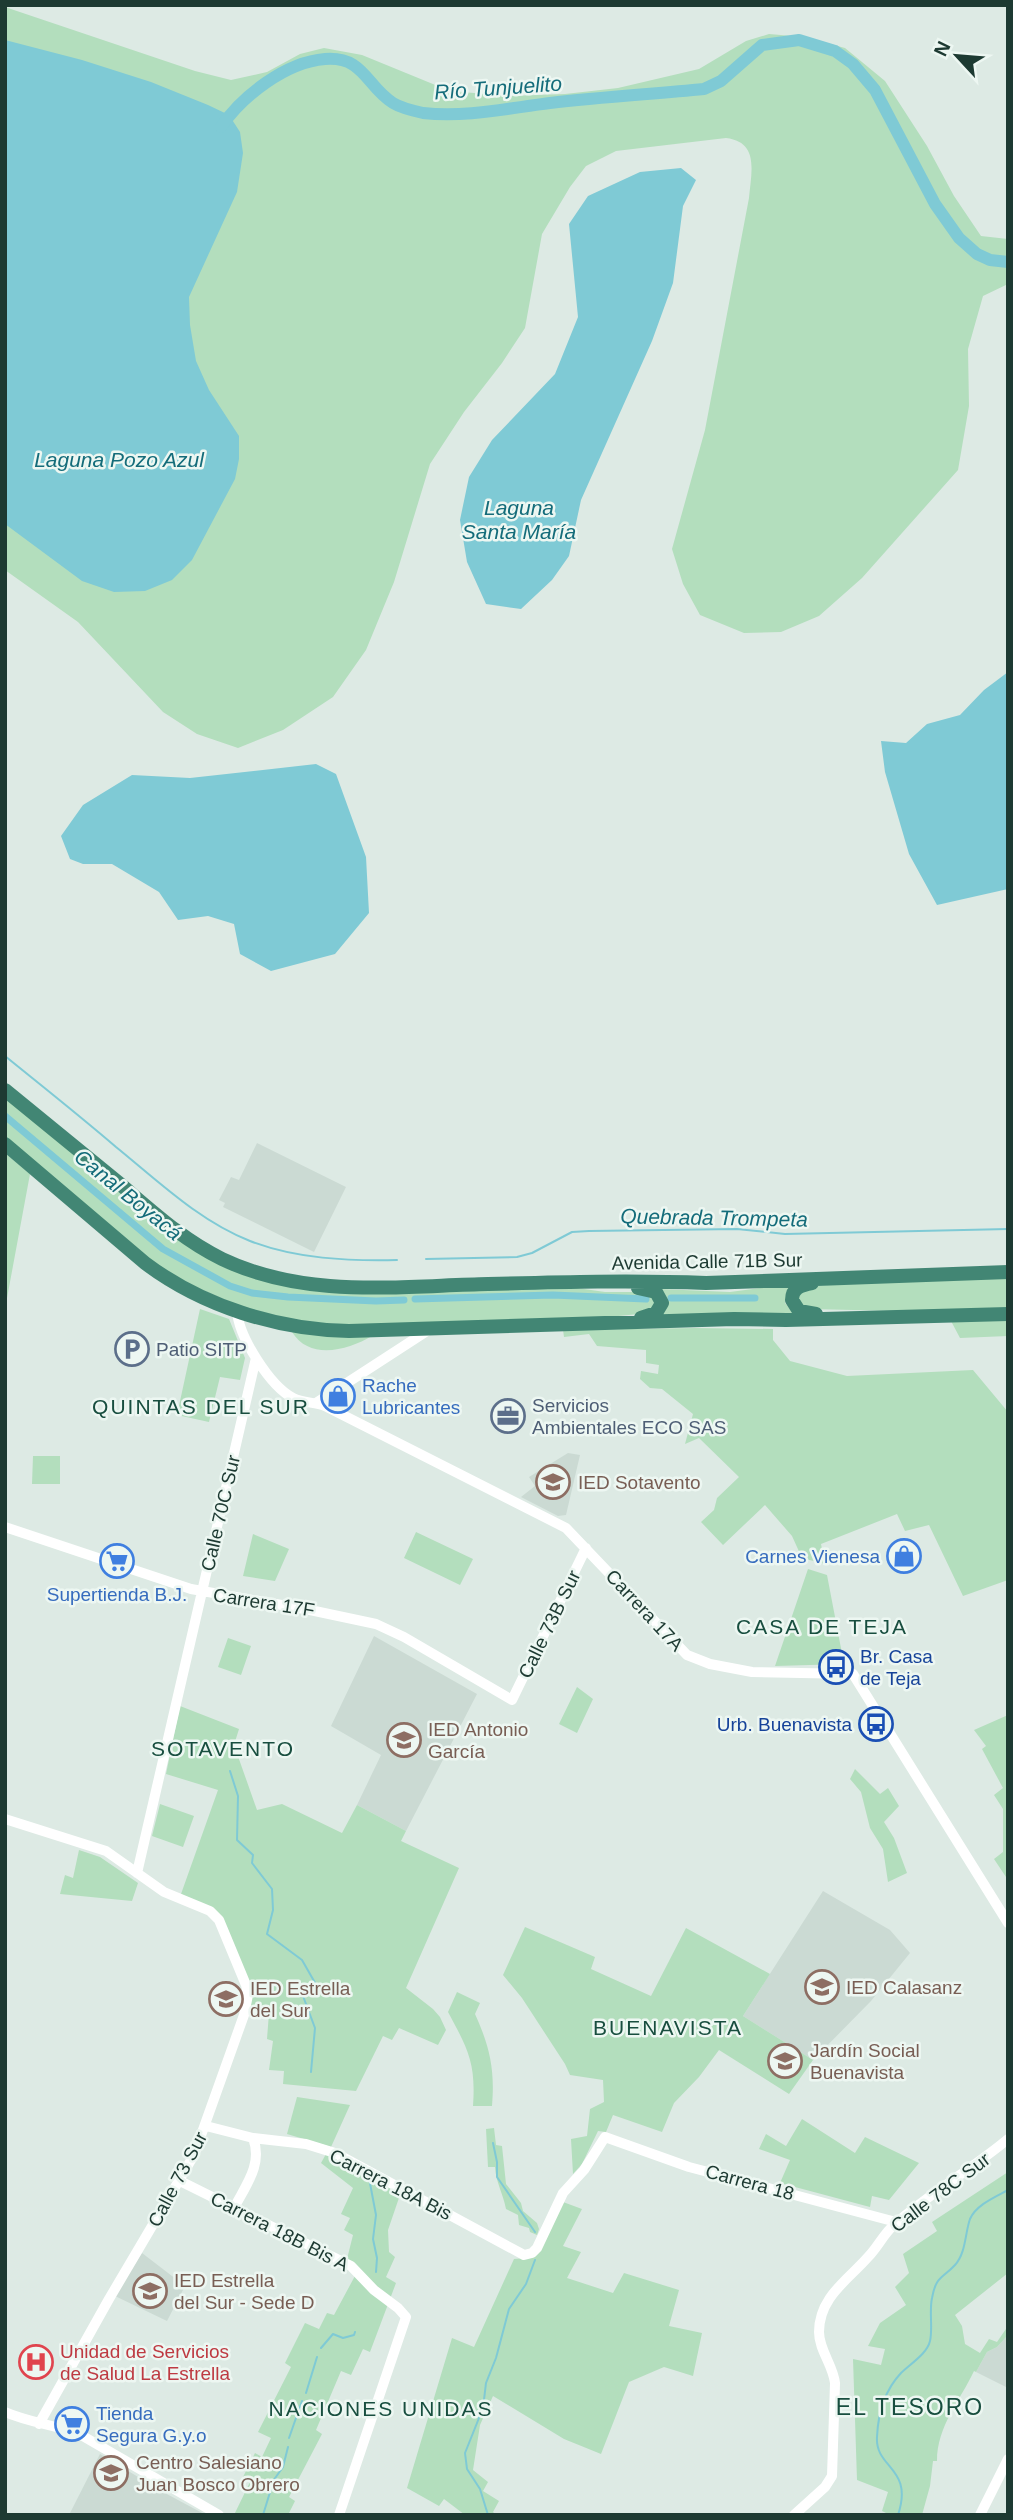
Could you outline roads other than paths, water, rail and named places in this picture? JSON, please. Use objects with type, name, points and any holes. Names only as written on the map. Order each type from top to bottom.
[{"type":"highway","name":"Avenida Calle 71B Sur","points":[[5,1090],[169,1226],[223,1260],[268,1277],[320,1286],[352,1288],[706,1283],[1008,1272]]},
{"type":"highway","points":[[5,1144],[153,1268],[180,1285],[237,1310],[285,1324],[324,1330],[430,1329],[1008,1314]]},
{"type":"highway","points":[[852,1317],[803,1312],[794,1307],[792,1296],[798,1287],[803,1285],[858,1276]]},
{"type":"highway","points":[[603,1283],[653,1290],[662,1303],[656,1313],[647,1317],[605,1323]]},
{"type":"street","name":"Carrera 17A","points":[[237,1310],[243,1337],[256,1358],[286,1393],[296,1399],[316,1403],[558,1523],[586,1548],[675,1644],[694,1659],[751,1672],[853,1674],[1008,1923]]},
{"type":"street","points":[[316,1403],[430,1329]]},
{"type":"street","name":"Calle 70C Sur","points":[[137,1873],[256,1358]]},
{"type":"street","name":"Carrera 17F","points":[[5,1527],[202,1592],[376,1624],[404,1637],[512,1700]]},
{"type":"street","name":"Calle 73B Sur","points":[[512,1700],[586,1548]]},
{"type":"street","points":[[5,1819],[100,1849],[137,1873]]},
{"type":"street","name":"Calle 73 Sur","points":[[39,2424],[108,2299],[198,2147],[244,2015],[248,1995],[246,1984],[217,1917],[210,1911],[166,1894],[137,1873]]},
{"type":"street","name":"Carrera 18A Bis","points":[[206,2126],[253,2138],[297,2142],[335,2153],[422,2198],[514,2251],[526,2255]]},
{"type":"street","name":"Carrera 18","points":[[526,2255],[537,2248],[563,2193],[584,2170],[605,2137],[690,2167],[896,2222]]},
{"type":"street","points":[[234,2208],[255,2169],[258,2153],[253,2138]]},
{"type":"street","name":"Calle 78C Sur","points":[[794,2515],[825,2487],[832,2476],[835,2383],[820,2340],[821,2319],[837,2287],[867,2259],[896,2222],[1008,2139]]},
{"type":"street","name":"Carrera 18B Bis A","points":[[180,2181],[351,2266],[379,2295],[406,2317],[339,2515]]},
{"type":"street","points":[[5,2412],[82,2435],[219,2515]]},
{"type":"street","points":[[980,2515],[1008,2459]]},
{"type":"water","name":"Laguna Pozo Azul","points":[[5,40],[151,82],[229,115],[240,132],[243,153],[237,192],[189,297],[196,361],[209,390],[239,436],[239,459],[235,479],[192,560],[172,580],[145,591],[114,592],[82,581],[5,524]]},
{"type":"water","name":"Laguna Santa María","points":[[681,168],[696,180],[683,206],[673,283],[652,341],[581,500],[569,556],[552,580],[521,609],[486,604],[467,562],[460,520],[469,477],[492,440],[555,374],[578,317],[569,224],[588,196],[640,172]]},
{"type":"water","points":[[1008,672],[1008,889],[937,905],[909,854],[885,772],[881,741],[906,743],[927,724],[960,715],[984,690]]},
{"type":"water","points":[[316,764],[336,774],[366,857],[369,913],[335,954],[271,971],[240,954],[234,924],[208,916],[178,920],[159,892],[112,864],[83,864],[70,859],[61,836],[83,805],[132,775],[190,778]]},
{"type":"waterway","name":"Río Tunjuelito","points":[[221,127],[230,115],[266,82],[295,67],[325,59],[338,59],[357,67],[384,96],[400,106],[423,113],[455,114],[704,89],[721,81],[762,45],[799,40],[835,51],[853,64],[875,90],[935,204],[959,238],[977,254],[990,260],[1008,262]]},
{"type":"waterway","points":[[5,1056],[180,1199],[231,1233],[268,1247],[304,1255],[397,1260]]},
{"type":"waterway","name":"Canal Boyacá","points":[[5,1116],[163,1249],[230,1286],[252,1293],[288,1297],[404,1300]]},
{"type":"waterway","name":"Quebrada Trompeta","points":[[426,1259],[517,1257],[532,1253],[572,1232],[589,1231],[737,1229],[785,1234],[1008,1229]]},
{"type":"waterway","name":"Canal Boyacá","points":[[415,1299],[553,1295],[646,1299]]},
{"type":"waterway","name":"Canal Boyacá","points":[[671,1298],[755,1298]]},
{"type":"waterway","points":[[230,1771],[238,1796],[237,1840],[253,1855],[252,1863],[272,1889],[273,1910],[267,1934],[302,1960],[318,1988],[303,1996],[315,2028],[311,2072]]},
{"type":"waterway","points":[[493,2143],[497,2177],[535,2232]]},
{"type":"waterway","points":[[369,2178],[376,2215],[373,2239],[377,2258],[376,2272]]},
{"type":"waterway","points":[[898,2515],[902,2499],[901,2487],[878,2448],[877,2437],[883,2403],[895,2380],[928,2346],[934,2291],[938,2282],[959,2260],[970,2219],[986,2202],[1008,2190]]},
{"type":"waterway","points":[[488,2515],[480,2489],[467,2469],[465,2453],[483,2408],[486,2383],[496,2358],[509,2309],[526,2284],[535,2260]]},
{"type":"waterway","points":[[321,2348],[333,2334],[343,2338],[354,2335],[355,2332]]},
{"type":"waterway","points":[[306,2393],[317,2357]]},
{"type":"waterway","points":[[289,2438],[302,2401]]},
{"type":"waterway","points":[[273,2481],[283,2467],[288,2447]]},
{"type":"waterway","points":[[263,2515],[271,2489]]},
{"type":"place","name":"Patio SITP","points":[[132,1349]]},
{"type":"place","name":"Rache Lubricantes","points":[[338,1396]]},
{"type":"place","name":"Servicios Ambientales ECO SAS","points":[[508,1416]]},
{"type":"place","name":"IED Sotavento","points":[[553,1482]]},
{"type":"place","name":"Carnes Vienesa","points":[[904,1556]]},
{"type":"place","name":"Supertienda B.J.","points":[[117,1561]]},
{"type":"place","name":"Br. Casa de Teja","points":[[836,1667]]},
{"type":"place","name":"Urb. Buenavista","points":[[876,1724]]},
{"type":"place","name":"IED Antonio García","points":[[404,1740]]},
{"type":"place","name":"IED Calasanz","points":[[822,1987]]},
{"type":"place","name":"IED Estrella del Sur","points":[[226,1999]]},
{"type":"place","name":"Jardín Social Buenavista","points":[[785,2061]]},
{"type":"place","name":"IED Estrella del Sur - Sede D","points":[[150,2291]]},
{"type":"place","name":"Unidad de Servicios de Salud La Estrella","points":[[36,2362]]},
{"type":"place","name":"Tienda Segura G.y.o","points":[[72,2424]]},
{"type":"place","name":"Centro Salesiano Juan Bosco Obrero","points":[[111,2473]]},
{"type":"district","name":"QUINTAS DEL SUR","points":[[201,1407]]},
{"type":"district","name":"CASA DE TEJA","points":[[822,1627]]},
{"type":"district","name":"SOTAVENTO","points":[[223,1749]]},
{"type":"district","name":"BUENAVISTA","points":[[668,2028]]},
{"type":"district","name":"EL TESORO","points":[[910,2407]]},
{"type":"district","name":"NACIONES UNIDAS","points":[[381,2409]]}]
